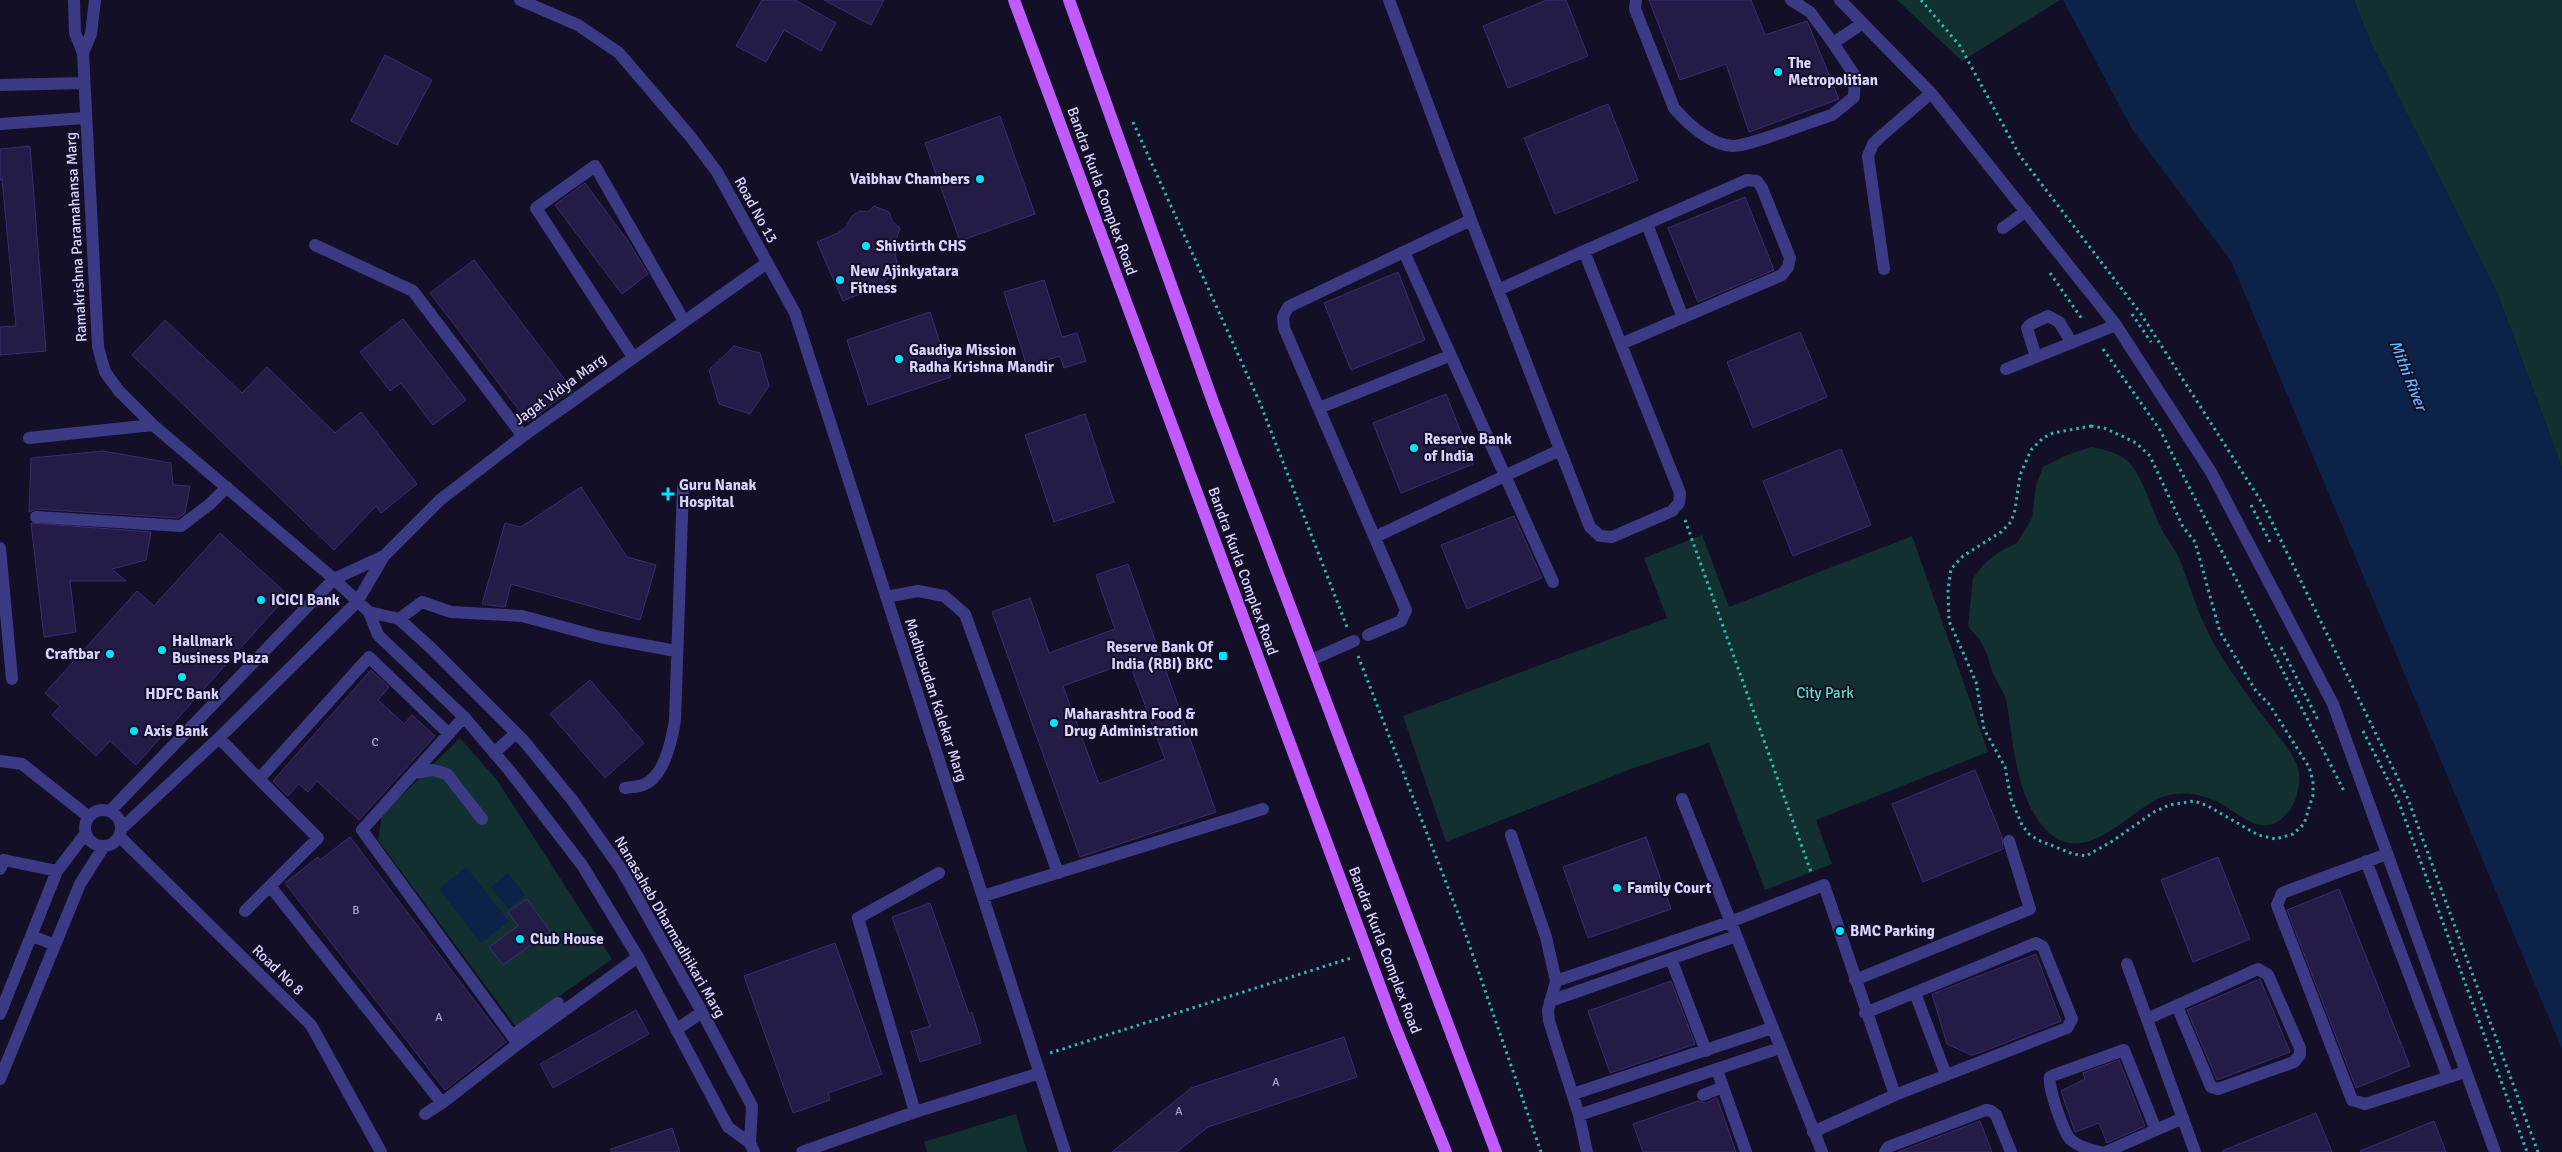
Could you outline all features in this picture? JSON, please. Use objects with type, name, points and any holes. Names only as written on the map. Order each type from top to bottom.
[{"type":"main road","name":"Bandra Kurla Complex Road","points":[[1014,0],[1394,1024],[1446,1152]]},
{"type":"main road","name":"Bandra Kurla Complex Road","points":[[1068,0],[1214,404],[1496,1152]]},
{"type":"street","name":"Ramakrishna Paramahansa Marg","points":[[74,0],[75,33],[83,53],[98,347],[105,372],[119,391],[153,424],[334,579],[357,602]]},
{"type":"street","points":[[83,53],[91,34],[95,0]]},
{"type":"street","name":"Road No 13","points":[[520,0],[578,25],[619,53],[690,136],[717,172],[767,262]]},
{"type":"street","points":[[1389,0],[1471,220],[1590,527],[1600,536],[1612,537],[1672,511],[1679,503],[1680,493],[1584,251]]},
{"type":"street","points":[[1624,0],[1635,5],[1674,108],[1683,119],[1712,140],[1735,146],[1832,114],[1846,106],[1854,98],[1855,76],[1810,12],[1791,0]]},
{"type":"street","points":[[1840,0],[1932,93],[2116,325],[2211,472],[2333,704],[2494,1152]]},
{"type":"street","points":[[1833,43],[1863,23]]},
{"type":"street","points":[[0,85],[84,83]]},
{"type":"street","points":[[1884,269],[1868,156],[1873,144],[1880,137],[1932,93]]},
{"type":"street","points":[[0,124],[85,118]]},
{"type":"street","points":[[633,357],[536,208],[595,166],[684,321]]},
{"type":"street","points":[[1498,290],[1747,180],[1757,182],[1762,188],[1790,258],[1788,267],[1782,275],[1621,344]]},
{"type":"street","points":[[2002,228],[2026,211]]},
{"type":"street","points":[[1368,635],[1401,621],[1406,610],[1284,328],[1283,317],[1288,307],[1471,220]]},
{"type":"street","points":[[1647,224],[1683,318]]},
{"type":"street","points":[[315,245],[413,291],[523,436]]},
{"type":"street","points":[[1404,252],[1449,356],[1553,582]]},
{"type":"street","name":"Jagat Vidya Marg","points":[[384,556],[440,500],[523,436],[767,262]]},
{"type":"street","name":"Madhusudan Kalekar Marg","points":[[767,262],[795,313],[1065,1152]]},
{"type":"street","points":[[2036,357],[2027,328],[2048,316],[2059,322],[2072,343]]},
{"type":"street","points":[[2006,369],[2116,325]]},
{"type":"street","points":[[1319,408],[1449,356]]},
{"type":"street","points":[[30,438],[153,424]]},
{"type":"street","points":[[1375,537],[1560,450]]},
{"type":"street","points":[[36,517],[181,526],[210,504],[226,487]]},
{"type":"street","points":[[625,788],[646,784],[663,765],[672,744],[675,720],[676,651],[680,606],[683,487]]},
{"type":"street","points":[[0,548],[12,679]]},
{"type":"street","points":[[110,811],[334,579],[384,556]]},
{"type":"street","points":[[120,833],[119,818],[110,811],[98,810],[86,822],[86,833],[92,842],[104,846],[110,844],[357,602],[384,556]]},
{"type":"street","points":[[886,597],[918,590],[944,596],[965,614],[1058,873]]},
{"type":"street","name":"Nanasaheb Dharmadhikari Marg","points":[[357,602],[369,612],[399,619],[432,649],[516,733],[573,801],[621,869],[702,1012],[752,1106],[752,1147]]},
{"type":"street","points":[[399,619],[422,602],[451,612],[522,616],[600,637],[676,651]]},
{"type":"street","name":"Nanasaheb Dharmadhikari Marg","points":[[369,612],[378,635],[464,717],[582,865],[638,958],[728,1128],[752,1147]]},
{"type":"street","points":[[1311,660],[1354,641]]},
{"type":"street","points":[[258,779],[369,657],[448,734]]},
{"type":"street","points":[[464,717],[362,830],[515,1040]]},
{"type":"street","points":[[494,753],[516,733]]},
{"type":"street","points":[[219,738],[318,838],[246,911]]},
{"type":"street","points":[[0,761],[22,764],[89,817]]},
{"type":"street","points":[[413,773],[433,770],[447,774],[482,819]]},
{"type":"street","points":[[1682,799],[1822,1152]]},
{"type":"street","points":[[983,896],[1263,809]]},
{"type":"street","points":[[0,1014],[58,871],[86,833]]},
{"type":"street","name":"Road No 8","points":[[120,833],[311,1024],[381,1152]]},
{"type":"street","points":[[1510,835],[1546,937],[1556,981],[1550,1001],[1549,1020],[1573,1094],[1587,1152]]},
{"type":"street","points":[[1855,980],[2030,909],[2009,841]]},
{"type":"street","points":[[0,1079],[80,884],[104,846]]},
{"type":"street","points":[[2387,854],[2282,893],[2277,900],[2280,914],[2352,1100],[2365,1104],[2466,1072]]},
{"type":"street","points":[[2366,862],[2448,1077]]},
{"type":"street","points":[[1,863],[58,871]]},
{"type":"street","points":[[915,1112],[858,918],[940,873]]},
{"type":"street","points":[[1556,981],[1730,922],[1824,885],[1895,1095]]},
{"type":"street","points":[[270,886],[442,1103]]},
{"type":"street","points":[[32,936],[56,945]]},
{"type":"street","points":[[1550,1001],[1736,936]]},
{"type":"street","points":[[1813,1132],[1895,1095],[2067,1028],[2072,1018],[2043,947],[2036,943],[1866,1013]]},
{"type":"street","points":[[515,1040],[638,958]]},
{"type":"street","points":[[1671,960],[1706,1051]]},
{"type":"street","points":[[2127,964],[2195,1152]]},
{"type":"street","points":[[2147,1019],[2258,969],[2268,974],[2300,1048],[2300,1055],[2294,1062],[2218,1089],[2211,1088],[2177,1006]]},
{"type":"street","points":[[1915,993],[1946,1076]]},
{"type":"street","points":[[425,1114],[442,1103],[558,1003]]},
{"type":"street","points":[[676,1030],[702,1012]]},
{"type":"street","points":[[1573,1094],[1772,1028]]},
{"type":"street","points":[[1579,1115],[1780,1048]]},
{"type":"street","points":[[2100,1152],[2076,1143],[2068,1136],[2049,1086],[2050,1078],[2054,1075],[2124,1050],[2156,1130]]},
{"type":"street","points":[[1717,1070],[1746,1152]]},
{"type":"street","points":[[802,1152],[915,1112],[1040,1073]]},
{"type":"street","points":[[1703,1095],[1723,1087]]},
{"type":"street","points":[[1885,1152],[1888,1147],[1986,1110],[1992,1111],[1996,1115],[2011,1152]]},
{"type":"street","points":[[2106,1152],[2183,1118]]},
{"type":"path","points":[[1131,116],[1260,403],[1354,641],[1461,921],[1541,1152]]},
{"type":"path","points":[[2047,269],[2160,430],[2346,797]]},
{"type":"path","points":[[2081,427],[2104,428],[2136,443],[2150,456],[2182,527],[2195,542],[2220,632],[2256,691],[2269,704],[2308,767],[2313,781],[2313,795],[2304,824],[2293,834],[2276,839],[2247,830],[2208,806],[2194,802],[2169,805],[2154,812],[2111,842],[2086,856],[2073,854],[2038,840],[2029,834],[2018,816],[2011,799],[2005,767],[1984,729],[1976,682],[1949,622],[1948,590],[1951,569],[1963,556],[2001,532],[2011,522],[2016,510],[2020,475],[2031,450],[2043,438],[2053,433],[2081,427]]},
{"type":"path","points":[[1679,503],[1816,889]]},
{"type":"path","points":[[2279,643],[2319,723]]},
{"type":"path","points":[[1035,1057],[1351,958]]},
{"type":"green space","points":[[1897,0],[2060,0],[1962,61]]},
{"type":"green space","points":[[2354,0],[2562,0],[2562,468],[2498,295],[2369,39]]},
{"type":"green space","points":[[2091,447],[2119,455],[2129,462],[2137,473],[2160,526],[2179,558],[2211,639],[2240,684],[2294,758],[2299,776],[2297,794],[2290,810],[2282,819],[2274,824],[2266,825],[2250,822],[2216,801],[2197,795],[2178,794],[2159,798],[2114,829],[2087,842],[2074,844],[2061,841],[2048,832],[2037,819],[2029,804],[2018,770],[2005,697],[1992,671],[1984,648],[1968,626],[1973,578],[1984,564],[1999,552],[2017,543],[2032,518],[2036,485],[2043,467],[2067,455]]},
{"type":"green space","name":"City Park","points":[[1702,535],[1729,607],[1912,536],[1988,752],[1816,820],[1832,864],[1765,890],[1709,743],[1631,769],[1446,842],[1403,716],[1667,618],[1644,558]]},
{"type":"green space","points":[[460,738],[497,780],[612,959],[516,1027],[378,840],[382,815]]},
{"type":"green space","points":[[1016,1114],[1027,1152],[927,1152],[924,1142]]},
{"type":"water","name":"Mithi River","points":[[2063,0],[2354,0],[2369,39],[2498,295],[2562,468],[2562,1049],[2231,261],[2132,129]]},
{"type":"water","points":[[466,867],[509,921],[481,943],[439,889]]},
{"type":"water","points":[[508,873],[525,895],[508,909],[491,887]]},
{"type":"building","points":[[762,0],[795,0],[836,23],[821,51],[784,30],[766,62],[736,46]]},
{"type":"building","points":[[824,0],[884,0],[871,25]]},
{"type":"building","points":[[1547,0],[1566,0],[1588,56],[1508,88],[1483,26]]},
{"type":"building","name":"The Metropolitian","points":[[1649,0],[1751,0],[1765,35],[1807,21],[1839,99],[1749,132],[1726,64],[1680,80]]},
{"type":"building","points":[[385,55],[432,80],[397,145],[351,121]]},
{"type":"building","points":[[1608,104],[1638,180],[1555,214],[1524,138]]},
{"type":"building","name":"Vaibhav Chambers","points":[[1000,116],[1035,214],[960,241],[925,143]]},
{"type":"building","points":[[30,146],[46,351],[0,355],[0,327],[16,326],[2,179],[0,180],[0,149]]},
{"type":"building","points":[[585,183],[628,241],[648,274],[622,294],[555,205]]},
{"type":"building","points":[[1745,197],[1774,270],[1698,302],[1668,228]]},
{"type":"building","name":"Shivtirth CHS","points":[[874,206],[889,212],[893,222],[900,228],[895,243],[898,248],[895,252],[898,268],[883,284],[843,301],[817,242],[838,233],[846,227],[852,216],[860,211],[868,212]]},
{"type":"building","points":[[474,260],[572,389],[528,422],[430,293]]},
{"type":"building","points":[[1398,272],[1425,340],[1351,370],[1324,303]]},
{"type":"building","points":[[1044,280],[1062,337],[1077,333],[1086,361],[1064,368],[1060,356],[1027,367],[1004,292]]},
{"type":"building","name":"Gaudiya Mission Radha Krishna Mandir","points":[[930,312],[951,377],[868,405],[847,340]]},
{"type":"building","points":[[403,319],[466,400],[433,425],[401,383],[390,391],[360,352]]},
{"type":"building","points":[[165,320],[242,393],[267,367],[335,433],[361,412],[417,484],[381,513],[376,506],[334,550],[132,355]]},
{"type":"building","points":[[1800,332],[1827,397],[1753,428],[1727,362]]},
{"type":"building","points":[[734,346],[760,353],[769,386],[750,414],[719,404],[709,370]]},
{"type":"building","points":[[1446,394],[1473,464],[1401,493],[1373,423]]},
{"type":"building","points":[[1085,414],[1114,502],[1054,522],[1025,435]]},
{"type":"building","points":[[1841,449],[1871,525],[1793,556],[1763,481]]},
{"type":"building","points":[[103,451],[171,463],[173,485],[190,486],[185,513],[178,518],[36,509],[29,512],[31,458]]},
{"type":"building","points":[[581,487],[627,557],[656,565],[640,620],[511,584],[505,607],[482,604],[505,523],[521,527]]},
{"type":"building","points":[[1514,516],[1542,578],[1467,609],[1441,545]]},
{"type":"building","points":[[31,523],[151,532],[146,560],[112,569],[126,581],[70,581],[76,632],[44,637]]},
{"type":"building","name":"Hallmark Business Plaza","points":[[220,533],[288,595],[136,765],[110,741],[96,756],[52,715],[60,706],[45,693],[137,591],[154,606]]},
{"type":"building","name":"Maharashtra Food & Drug Administration","points":[[1128,564],[1216,812],[1080,857],[992,612],[1030,598],[1049,653],[1115,629],[1096,575]],"holes":[[[1129,662],[1165,759],[1099,784],[1063,686]]]},
{"type":"building","points":[[371,670],[389,687],[378,700],[404,724],[412,715],[435,736],[359,820],[317,781],[308,792],[299,784],[288,796],[273,781]]},
{"type":"building","points":[[590,680],[644,743],[605,778],[550,714]]},
{"type":"building","points":[[1975,770],[2002,837],[2003,849],[1923,882],[1892,804]]},
{"type":"building","points":[[350,837],[506,1042],[445,1090],[285,883],[318,857],[320,860]]},
{"type":"building","name":"Family Court","points":[[1646,837],[1671,909],[1588,938],[1563,867]]},
{"type":"building","points":[[2218,857],[2250,939],[2193,962],[2161,880]]},
{"type":"building","points":[[2339,889],[2410,1066],[2356,1088],[2287,910]]},
{"type":"building","name":"Club House","points":[[527,899],[550,931],[503,965],[489,947],[518,926],[508,912]]},
{"type":"building","points":[[930,903],[969,1014],[972,1012],[981,1043],[920,1062],[911,1032],[930,1026],[892,917]]},
{"type":"building","points":[[835,943],[882,1074],[828,1093],[830,1100],[793,1113],[744,976]]},
{"type":"building","points":[[2036,954],[2061,1021],[1971,1055],[1947,1044],[1932,994]]},
{"type":"building","points":[[2260,979],[2290,1052],[2217,1080],[2187,1010]]},
{"type":"building","points":[[1671,981],[1695,1044],[1610,1073],[1588,1011]]},
{"type":"building","points":[[636,1010],[649,1034],[553,1088],[540,1064]]},
{"type":"building","points":[[1344,1037],[1357,1077],[1208,1127],[1177,1152],[1112,1152],[1191,1088]]},
{"type":"building","points":[[2119,1060],[2145,1126],[2107,1143],[2099,1123],[2075,1132],[2061,1091],[2085,1079],[2083,1073]]},
{"type":"building","points":[[1717,1098],[1736,1152],[1643,1152],[1633,1124],[1698,1101],[1706,1103]]},
{"type":"building","points":[[2316,1113],[2332,1152],[2222,1152],[2222,1151]]},
{"type":"building","points":[[1980,1121],[1992,1152],[1898,1152]]},
{"type":"building","points":[[2434,1121],[2446,1152],[2360,1151]]},
{"type":"building","points":[[672,1128],[680,1152],[611,1152],[611,1149]]},
{"type":"place","name":"The Metropolitian","points":[[1778,72]]},
{"type":"place","name":"Vaibhav Chambers","points":[[980,179]]},
{"type":"place","name":"Shivtirth CHS","points":[[866,246]]},
{"type":"place","name":"New Ajinkyatara Fitness","points":[[840,280]]},
{"type":"place","name":"Gaudiya Mission Radha Krishna Mandir","points":[[899,359]]},
{"type":"place","name":"Reserve Bank of India","points":[[1414,448]]},
{"type":"place","name":"Guru Nanak Hospital","points":[[668,494]]},
{"type":"place","name":"ICICI Bank","points":[[261,600]]},
{"type":"place","name":"Hallmark Business Plaza","points":[[162,650]]},
{"type":"place","name":"Craftbar","points":[[110,654]]},
{"type":"place","name":"Reserve Bank Of India (RBI) BKC","points":[[1223,656]]},
{"type":"place","name":"HDFC Bank","points":[[182,677]]},
{"type":"place","name":"Maharashtra Food & Drug Administration","points":[[1054,723]]},
{"type":"place","name":"Axis Bank","points":[[134,731]]},
{"type":"place","name":"Family Court","points":[[1617,888]]},
{"type":"place","name":"BMC Parking","points":[[1840,931]]},
{"type":"place","name":"Club House","points":[[520,939]]}]
